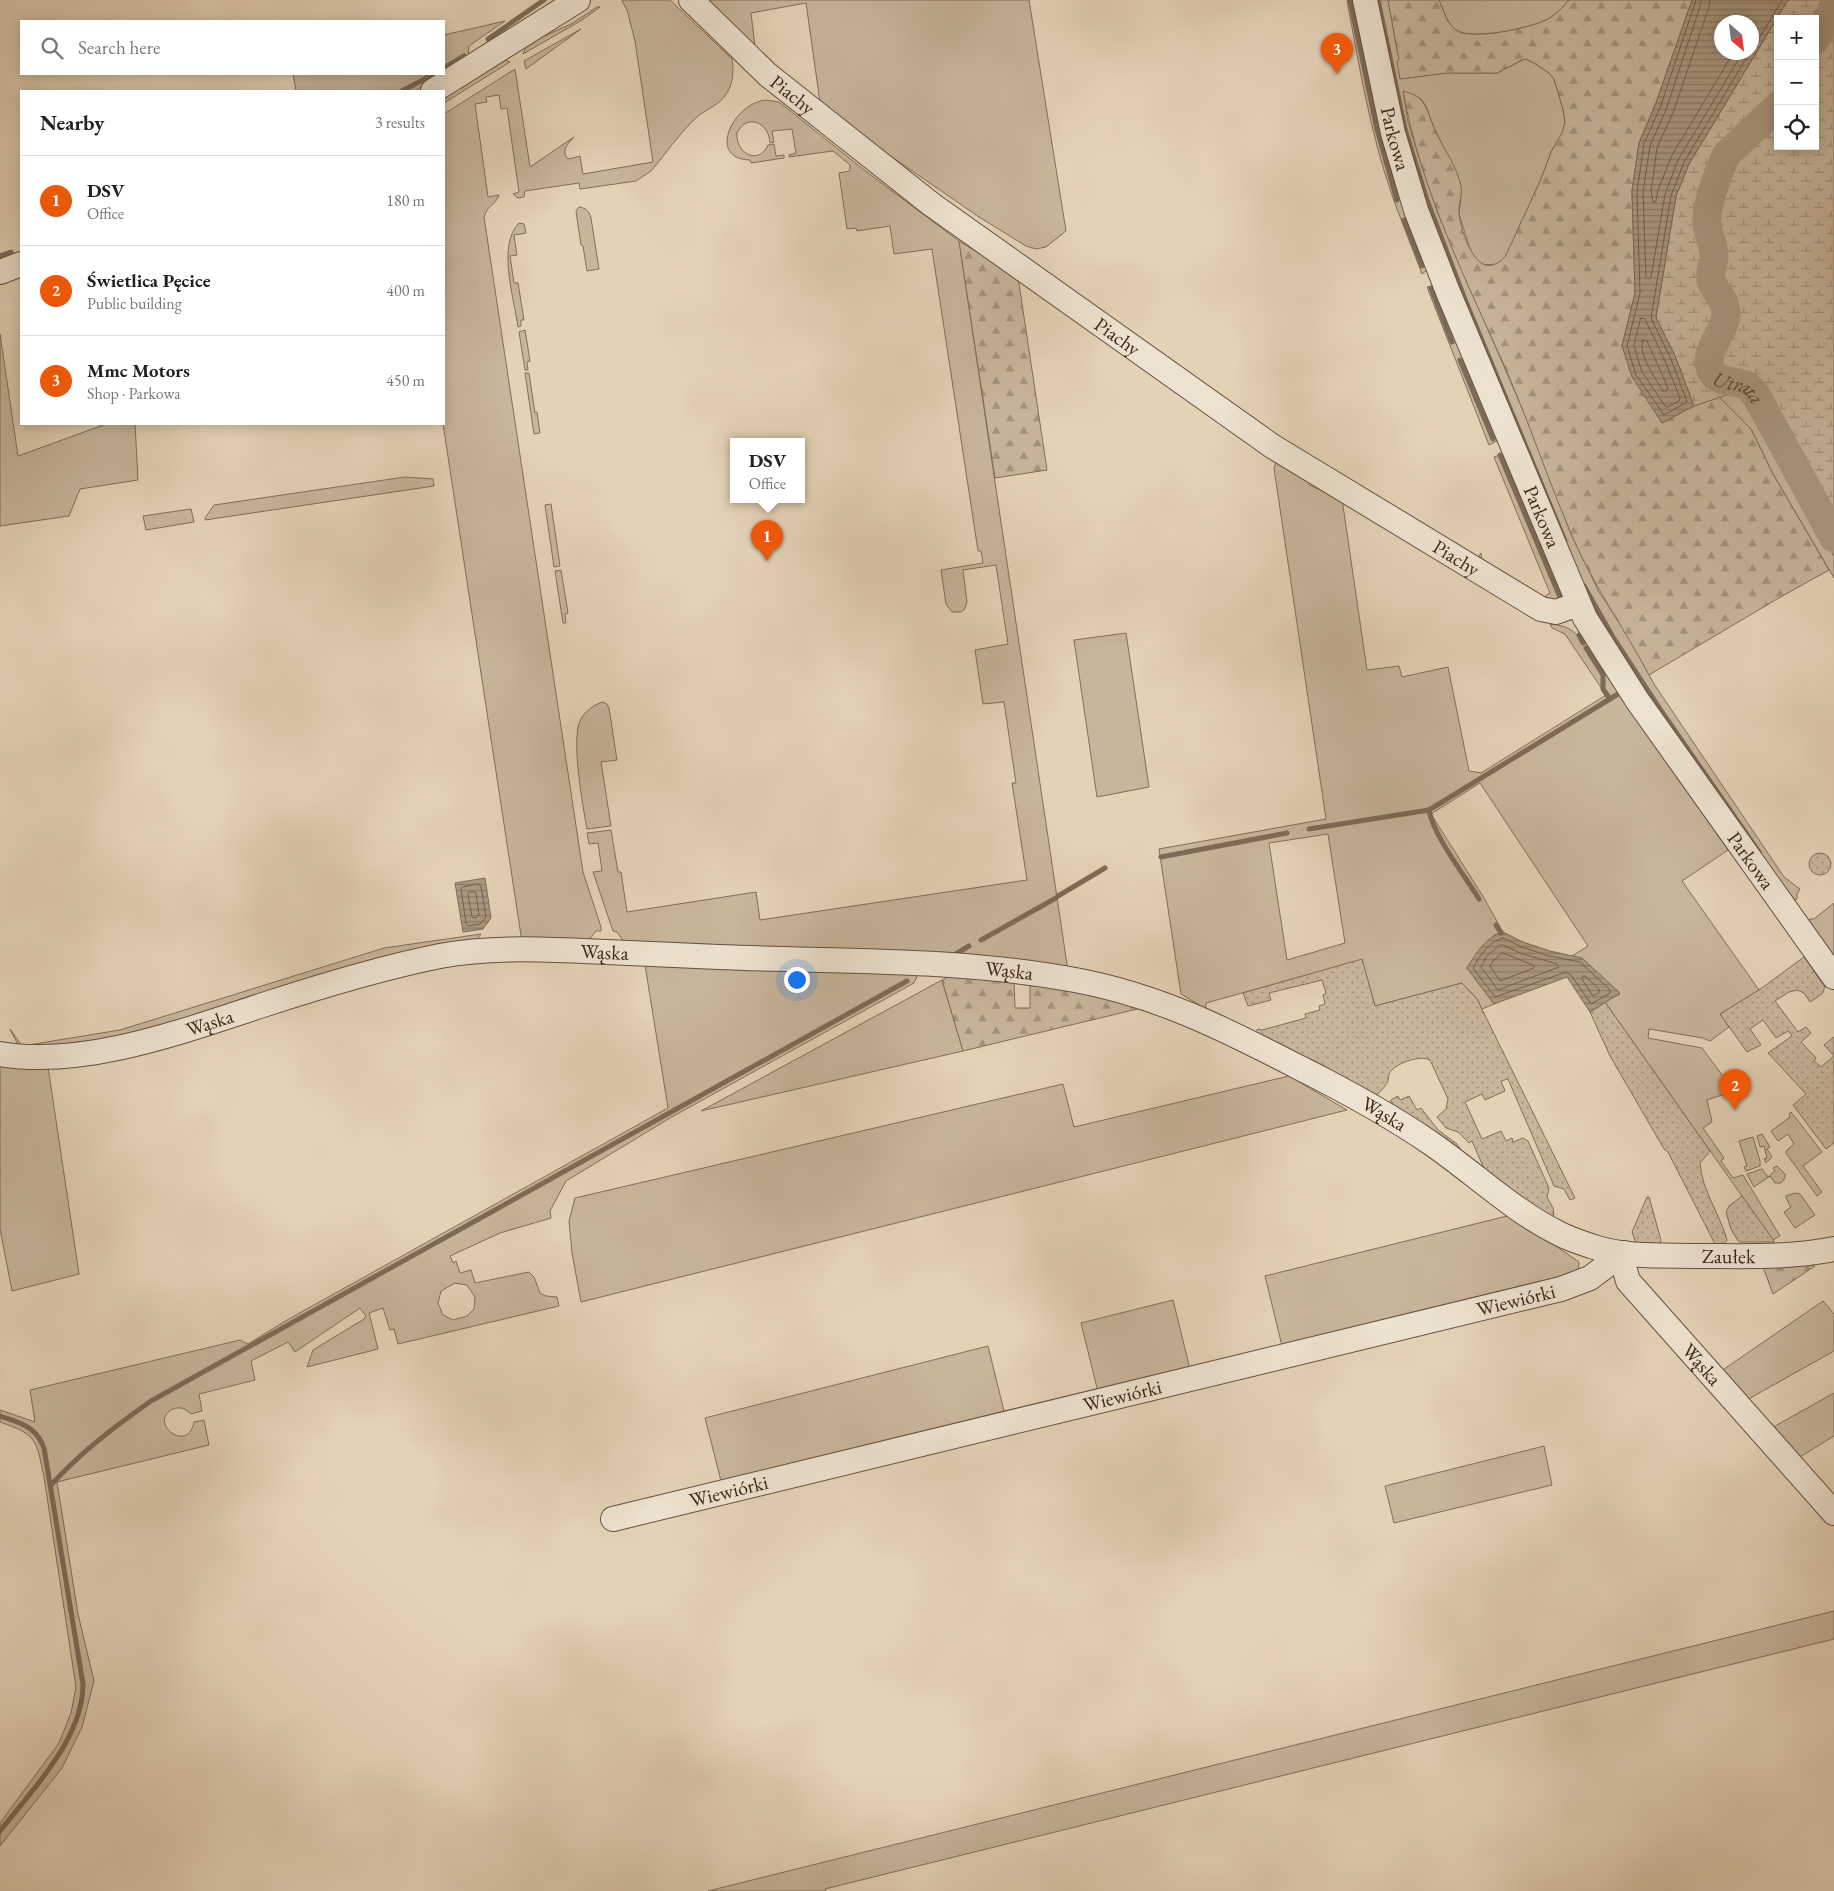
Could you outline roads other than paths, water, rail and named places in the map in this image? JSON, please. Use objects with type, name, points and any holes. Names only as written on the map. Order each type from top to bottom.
[{"type":"street","points":[[435,90],[578,0]]},
{"type":"street","name":"Piachy","points":[[691,0],[768,74],[931,204],[1272,446],[1541,609],[1556,612],[1567,610],[1578,604]]},
{"type":"street","name":"Parkowa","points":[[1365,0],[1393,133],[1416,210],[1448,292],[1578,604],[1592,631],[1637,700],[1834,977]]},
{"type":"street","points":[[0,272],[20,264]]},
{"type":"street","name":"Wąska","points":[[0,1054],[21,1058],[44,1058],[131,1045],[392,967],[440,956],[503,949],[738,958],[918,962],[1081,981],[1147,997],[1184,1011],[1249,1041],[1386,1115],[1434,1145],[1520,1209],[1557,1233],[1607,1251],[1623,1253],[1623,1264],[1628,1280],[1834,1513]]},
{"type":"street","name":"Zaułek","points":[[1623,1253],[1761,1256],[1834,1249]]},
{"type":"street","name":"Wiewiórki","points":[[613,1519],[1561,1289],[1590,1278],[1623,1253]]},
{"type":"water","points":[[1692,0],[1788,0],[1779,15],[1774,15],[1774,23],[1759,48],[1759,15],[1714,15],[1714,60],[1752,60],[1689,164],[1676,196],[1656,317],[1675,356],[1694,406],[1662,423],[1632,377],[1622,346],[1635,293],[1632,191],[1639,143],[1656,103]]},
{"type":"water","points":[[485,878],[491,918],[483,929],[463,932],[455,883]]},
{"type":"water","points":[[1503,932],[1523,942],[1550,951],[1582,958],[1620,993],[1590,1012],[1567,977],[1494,1004],[1467,968],[1486,942]]},
{"type":"waterway","points":[[488,39],[544,0]]},
{"type":"waterway","points":[[1350,0],[1377,129],[1397,200]]},
{"type":"waterway","points":[[1378,0],[1405,129],[1427,200],[1466,302],[1565,541]]},
{"type":"waterway","name":"Utrata","points":[[1819,33],[1834,6]]},
{"type":"waterway","points":[[445,67],[464,56]]},
{"type":"waterway","points":[[404,90],[432,75]]},
{"type":"waterway","name":"Utrata","points":[[1774,110],[1727,154],[1710,199],[1707,224],[1714,254],[1711,280],[1725,305],[1726,315],[1725,322],[1711,350],[1709,365],[1715,376],[1723,380],[1743,384],[1751,389],[1757,397],[1834,538]]},
{"type":"waterway","points":[[1404,220],[1422,266]]},
{"type":"waterway","points":[[0,256],[11,252]]},
{"type":"waterway","points":[[1431,288],[1452,342]]},
{"type":"waterway","points":[[1460,360],[1493,439]]},
{"type":"waterway","points":[[1500,455],[1560,597]]},
{"type":"waterway","points":[[1584,586],[1613,637],[1662,712],[1759,852]]},
{"type":"waterway","points":[[1579,635],[1583,643]]},
{"type":"waterway","points":[[1586,648],[1603,675],[1603,689],[1610,699]]},
{"type":"waterway","points":[[1309,829],[1429,810],[1618,694]]},
{"type":"waterway","points":[[1429,810],[1443,843],[1479,899]]},
{"type":"waterway","points":[[1161,857],[1287,833]]},
{"type":"waterway","points":[[1058,896],[1105,868]]},
{"type":"waterway","points":[[981,940],[1056,898]]},
{"type":"waterway","points":[[1496,925],[1501,933]]},
{"type":"waterway","points":[[954,955],[969,946]]},
{"type":"waterway","points":[[51,1485],[98,1440],[151,1401],[907,981]]},
{"type":"waterway","points":[[0,1416],[27,1426],[37,1435],[44,1448],[83,1684],[81,1704],[75,1724],[65,1744],[54,1763],[0,1831]]},
{"type":"place","name":"Mmc Motors","points":[[1337,74]]},
{"type":"place","name":"DSV","points":[[767,561]]},
{"type":"place","name":"Świetlica Pęcice","points":[[1735,1110]]}]
